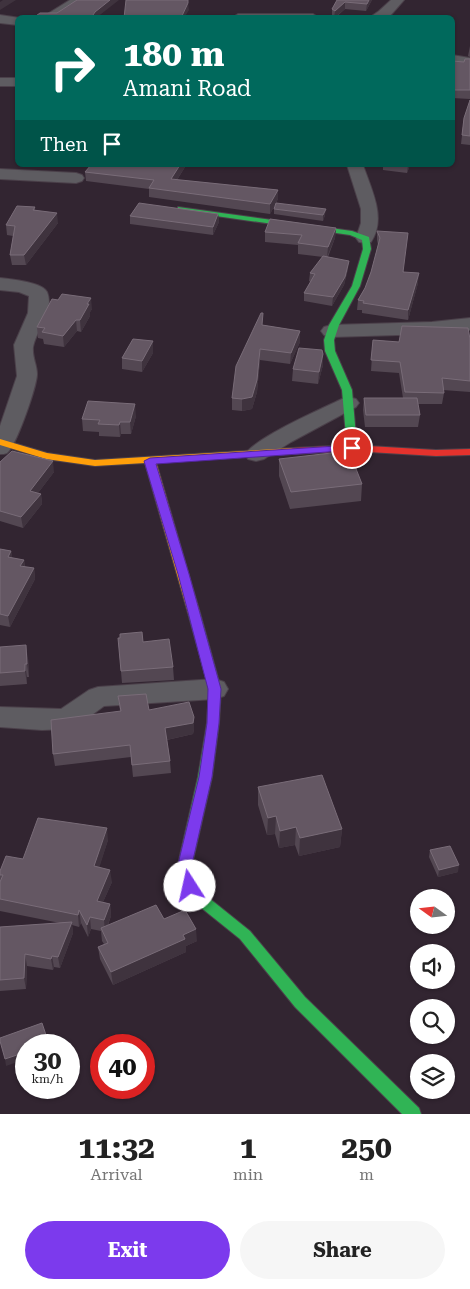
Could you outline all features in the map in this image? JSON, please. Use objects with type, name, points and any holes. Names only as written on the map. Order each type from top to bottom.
[{"type":"street","points":[[53,15],[79,0]]},
{"type":"street","points":[[382,15],[398,0]]},
{"type":"street","points":[[0,18],[15,20]]},
{"type":"street","points":[[455,60],[470,62]]},
{"type":"street","points":[[0,82],[15,82]]},
{"type":"street","points":[[352,448],[349,403],[345,381],[328,347],[331,331],[357,285],[368,244],[365,238],[370,223],[369,209],[356,167]]},
{"type":"street","points":[[0,174],[76,178]]},
{"type":"street","points":[[173,208],[344,232],[365,238]]},
{"type":"street","points":[[0,284],[18,285],[32,290],[38,293],[39,298],[37,312],[23,351],[27,375],[2,444],[66,461],[94,463],[352,448],[436,453],[470,452]]},
{"type":"street","points":[[331,331],[432,328],[470,324]]},
{"type":"street","points":[[256,454],[283,437],[349,403]]},
{"type":"street","points":[[150,461],[215,689],[213,723],[205,777],[186,860],[186,873],[190,886],[199,898],[245,935],[300,1002],[413,1114]]},
{"type":"street","points":[[0,717],[42,720],[67,719],[98,697],[215,689]]},
{"type":"building","points":[[77,0],[110,0],[93,15],[37,15],[40,13],[57,13]]},
{"type":"building","points":[[126,0],[188,0],[182,15],[124,15]]},
{"type":"building","points":[[337,0],[369,0],[367,4],[345,2],[335,11],[332,9]]},
{"type":"building","points":[[465,59],[470,59],[470,90],[455,90],[455,61],[464,62]]},
{"type":"building","points":[[470,100],[470,136],[462,135],[464,118]]},
{"type":"building","points":[[89,167],[179,167],[171,179],[278,190],[270,204],[149,188],[154,180],[85,172]]},
{"type":"building","points":[[139,203],[218,214],[213,227],[130,216]]},
{"type":"building","points":[[276,203],[326,209],[323,215],[274,209]]},
{"type":"building","points":[[17,206],[35,207],[33,210],[57,213],[24,255],[10,255],[15,226],[6,225]]},
{"type":"building","points":[[270,219],[336,228],[328,247],[298,243],[302,235],[265,232]]},
{"type":"building","points":[[377,231],[408,233],[403,272],[419,273],[408,310],[363,303],[364,301],[358,300],[371,272],[380,238]]},
{"type":"building","points":[[323,256],[349,261],[345,277],[333,297],[304,293],[315,274],[310,273]]},
{"type":"building","points":[[62,294],[91,298],[80,320],[76,320],[63,336],[42,332],[45,328],[37,327],[52,299],[58,300]]},
{"type":"building","points":[[261,313],[263,313],[262,325],[300,331],[291,353],[260,349],[257,380],[252,397],[232,398],[236,366]]},
{"type":"building","points":[[402,326],[468,328],[470,339],[470,381],[442,378],[444,393],[405,392],[400,362],[371,360],[373,340],[399,342]]},
{"type":"building","points":[[133,339],[153,341],[142,361],[122,358]]},
{"type":"building","points":[[299,348],[322,350],[323,354],[319,372],[293,369]]},
{"type":"building","points":[[364,398],[417,398],[420,415],[366,415]]},
{"type":"building","points":[[88,401],[135,404],[130,422],[120,422],[119,425],[98,424],[100,420],[82,419]]},
{"type":"building","points":[[12,451],[53,461],[30,491],[41,494],[21,517],[0,511],[0,462]]},
{"type":"building","points":[[349,451],[362,484],[291,492],[279,459]]},
{"type":"building","points":[[0,549],[11,551],[8,557],[24,560],[20,566],[34,568],[8,616],[0,614]]},
{"type":"building","points":[[142,632],[143,642],[169,639],[173,667],[121,671],[118,638],[120,638],[120,634]]},
{"type":"building","points":[[26,645],[27,664],[25,664],[25,671],[0,673],[0,647]]},
{"type":"building","points":[[146,694],[149,710],[189,702],[194,717],[193,723],[165,728],[170,761],[132,765],[130,745],[53,754],[51,720],[121,711],[118,696]]},
{"type":"building","points":[[322,775],[342,829],[300,838],[296,827],[280,831],[276,816],[268,818],[258,787]]},
{"type":"building","points":[[38,818],[107,828],[94,866],[110,870],[97,901],[110,904],[104,920],[90,917],[87,925],[79,910],[78,915],[0,899],[0,882],[3,875],[0,875],[0,871],[6,856],[23,859]]},
{"type":"building","points":[[450,846],[459,865],[439,870],[430,850]]},
{"type":"building","points":[[156,905],[164,919],[185,910],[196,929],[183,935],[185,939],[111,972],[98,947],[108,943],[101,928]]},
{"type":"building","points":[[72,922],[58,957],[52,956],[51,959],[25,954],[24,978],[0,980],[0,927]]},
{"type":"building","points":[[42,1023],[46,1034],[15,1034],[15,1056],[5,1059],[0,1038]]},
{"type":"traffic: fast","points":[[181,209],[352,233],[366,239],[367,249],[356,286],[334,325],[329,340],[330,351],[347,390],[352,448]]},
{"type":"traffic: fast","points":[[194,613],[215,689],[213,723],[205,777],[186,860],[185,873],[190,887],[199,898],[245,935],[300,1002],[413,1114]]},
{"type":"traffic: slow","points":[[0,442],[46,456],[95,463],[293,451]]},
{"type":"traffic: slow","points":[[150,461],[194,613]]},
{"type":"traffic: jam","points":[[293,451],[352,448],[436,453],[470,452]]},
{"type":"route","points":[[190,886],[186,873],[186,860],[205,777],[213,723],[215,689],[168,518],[150,461],[352,448]]}]
